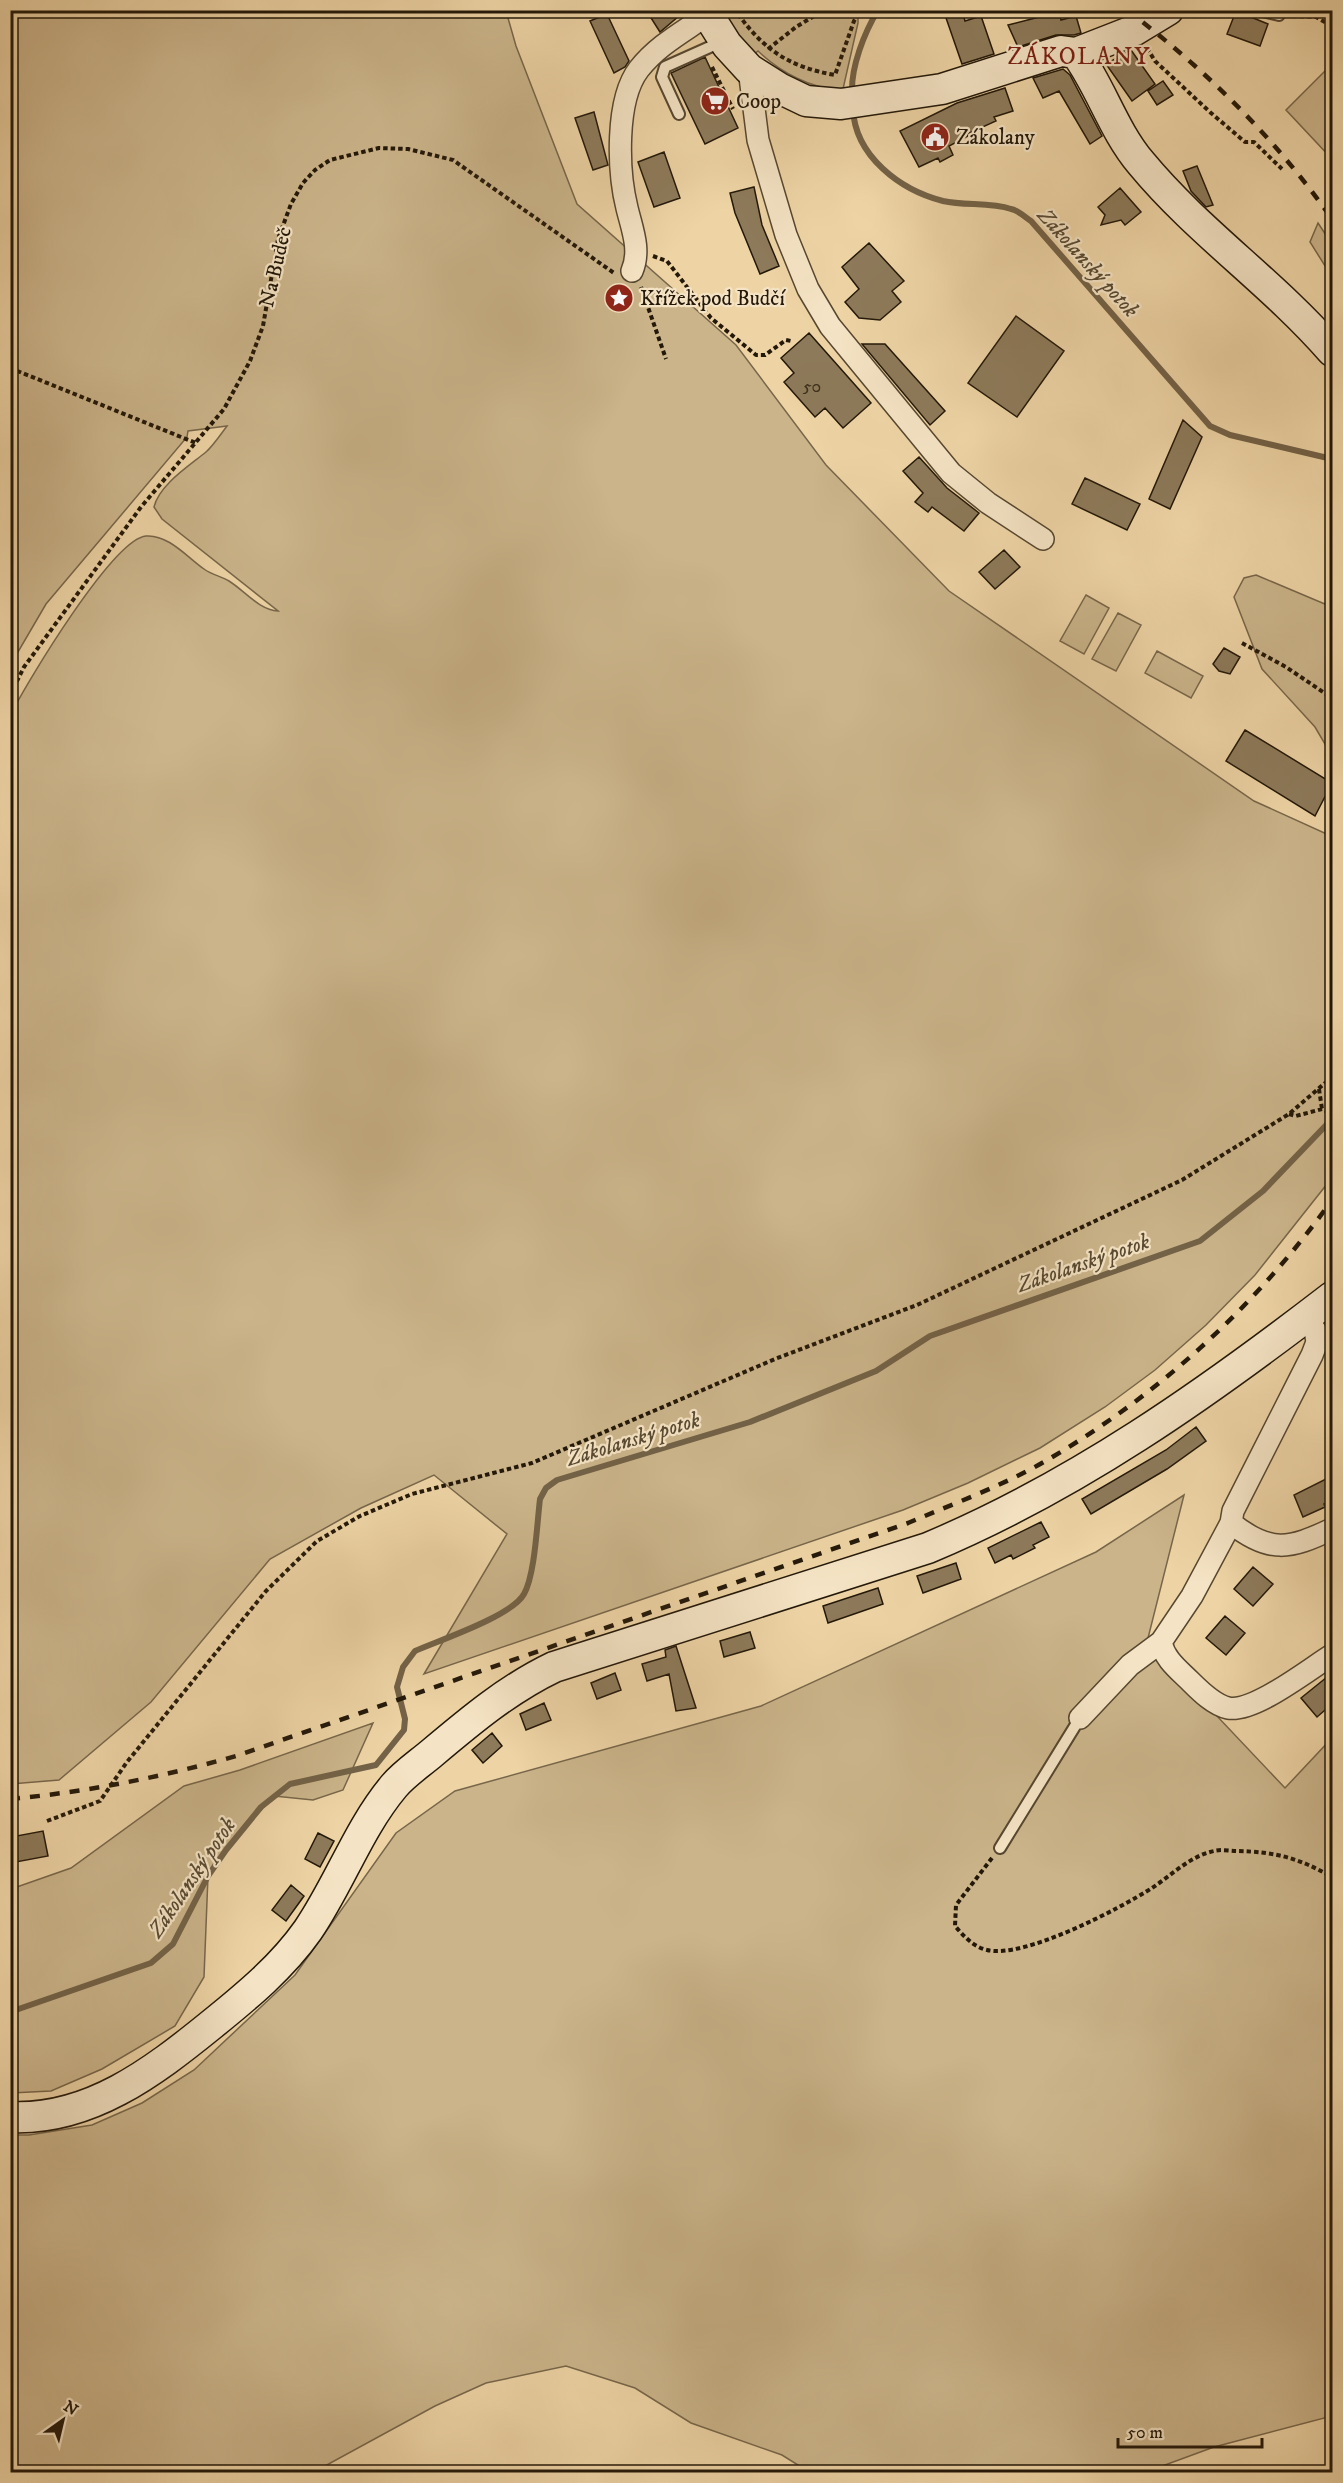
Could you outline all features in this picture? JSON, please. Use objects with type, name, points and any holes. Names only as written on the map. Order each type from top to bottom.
[{"type":"main road","points":[[706,13],[724,40],[758,58],[778,88],[806,101],[841,104],[942,89],[1061,51],[1076,54],[1135,30],[1168,10]]},
{"type":"main road","points":[[1076,54],[1127,145],[1141,163],[1185,212],[1290,307],[1332,351]]},
{"type":"main road","points":[[10,2117],[24,2118],[73,2110],[119,2091],[167,2060],[244,1999],[281,1964],[308,1929],[374,1810],[397,1783],[458,1730],[521,1684],[554,1667],[928,1548],[979,1526],[1119,1450],[1224,1380],[1332,1297]]},
{"type":"street","points":[[633,267],[638,254],[620,168],[627,94],[638,71],[653,53],[675,34],[706,13]]},
{"type":"street","points":[[758,58],[758,140],[786,235],[808,289],[830,326],[951,473],[988,503],[1042,539]]},
{"type":"street","points":[[1080,1718],[1123,1671],[1161,1642],[1192,1596],[1221,1537],[1231,1523],[1233,1511],[1317,1342],[1315,1330],[1307,1317]]},
{"type":"street","points":[[1231,1523],[1240,1530],[1279,1548],[1302,1544],[1332,1530]]},
{"type":"street","points":[[1161,1642],[1164,1655],[1193,1684],[1226,1708],[1239,1708],[1257,1701],[1332,1654]]},
{"type":"lane","points":[[1258,10],[1279,15]]},
{"type":"lane","points":[[679,114],[662,77],[664,67],[724,40]]},
{"type":"lane","points":[[1000,1848],[1080,1718]]},
{"type":"path","points":[[736,10],[758,58]]},
{"type":"path","points":[[758,58],[795,27],[824,10]]},
{"type":"path","points":[[758,58],[787,61],[835,75],[850,31],[862,10]]},
{"type":"path","points":[[1279,15],[1316,17],[1332,26]]},
{"type":"path","points":[[1155,61],[1245,142],[1254,142],[1282,169]]},
{"type":"path","name":"Na Budeč","points":[[10,694],[24,667],[141,507],[224,409],[250,361],[262,326],[278,239],[291,204],[303,183],[315,170],[330,160],[379,148],[408,149],[453,160],[607,270],[619,275],[633,267]]},
{"type":"path","points":[[667,261],[711,318],[756,355],[765,355],[786,340],[791,341]]},
{"type":"path","points":[[633,267],[666,359]]},
{"type":"path","points":[[10,368],[196,443]]},
{"type":"path","points":[[1242,643],[1286,667],[1332,698]]},
{"type":"path","points":[[47,1821],[100,1801],[127,1762],[266,1591],[317,1541],[360,1516],[412,1494],[532,1463],[775,1359],[917,1305],[1182,1180],[1289,1114],[1332,1077]]},
{"type":"path","points":[[1319,1089],[1325,1109],[1332,1114]]},
{"type":"path","points":[[1289,1114],[1296,1116],[1325,1109]]},
{"type":"path","points":[[1000,1848],[956,1905],[955,1926],[968,1940],[987,1950],[1021,1949],[1098,1918],[1153,1888],[1184,1864],[1215,1851],[1271,1852],[1305,1862],[1332,1877]]},
{"type":"shaded area","points":[[11,11],[506,11],[516,46],[577,204],[736,345],[826,465],[949,591],[1254,801],[1331,836],[1332,834],[1332,1174],[1327,1184],[1255,1275],[1206,1325],[1155,1370],[1105,1407],[1040,1448],[968,1483],[903,1510],[424,1674],[507,1534],[434,1475],[361,1508],[270,1559],[151,1702],[59,1780],[11,1784],[11,714],[52,644],[93,585],[131,543],[146,536],[154,536],[170,543],[210,573],[229,581],[258,604],[278,611],[162,519],[154,507],[168,484],[209,449],[227,426],[188,431],[187,437],[46,604],[11,664]]},
{"type":"shaded area","points":[[716,11],[858,11],[858,23],[843,89],[820,87],[808,83],[776,66],[758,51],[752,56]]},
{"type":"shaded area","points":[[1332,64],[1332,159],[1286,110]]},
{"type":"shaded area","points":[[1318,223],[1332,244],[1332,277],[1310,242]]},
{"type":"shaded area","points":[[1256,575],[1332,607],[1332,756],[1315,727],[1262,669],[1234,597],[1244,578]]},
{"type":"shaded area","points":[[1086,595],[1109,608],[1084,654],[1060,641]]},
{"type":"shaded area","points":[[1118,613],[1141,625],[1116,671],[1092,659]]},
{"type":"shaded area","points":[[1157,651],[1203,676],[1191,698],[1145,673]]},
{"type":"shaded area","points":[[1184,1495],[1147,1642],[1285,1788],[1332,1738],[1332,2416],[1214,2447],[1146,2472],[809,2472],[782,2455],[691,2423],[635,2388],[566,2366],[486,2383],[435,2406],[314,2472],[11,2472],[11,2135],[29,2135],[92,2125],[142,2103],[194,2070],[295,1975],[396,1833],[455,1791],[761,1706],[1096,1552]]},
{"type":"shaded area","points":[[373,1723],[343,1790],[313,1800],[274,1796],[238,1835],[208,1876],[204,1977],[175,2026],[102,2069],[51,2091],[11,2093],[11,1889],[71,1868],[184,1786],[240,1770]]},
{"type":"building","points":[[646,10],[686,10],[660,32]]},
{"type":"building","points":[[962,10],[965,21],[981,16],[994,54],[962,64],[945,15]]},
{"type":"building","points":[[1236,11],[1268,24],[1260,46],[1227,34]]},
{"type":"building","points":[[607,14],[629,61],[625,67],[614,73],[590,21]]},
{"type":"building","points":[[1051,14],[1052,17],[1060,15],[1061,20],[1076,16],[1081,33],[1056,35],[1018,47],[1008,25]]},
{"type":"building","points":[[1131,50],[1155,84],[1132,101],[1106,64]]},
{"type":"building","points":[[705,57],[738,128],[705,144],[671,73]]},
{"type":"building","points":[[1063,69],[1070,75],[1102,136],[1090,144],[1059,91],[1043,98],[1033,78]]},
{"type":"building","points":[[1163,81],[1173,95],[1157,105],[1148,91]]},
{"type":"building","points":[[1005,88],[1013,111],[994,117],[996,121],[967,134],[968,136],[949,146],[953,155],[940,162],[938,158],[919,167],[900,131],[957,103]]},
{"type":"building","points":[[594,112],[608,165],[593,170],[575,118]]},
{"type":"building","points":[[664,152],[680,198],[654,207],[638,162]]},
{"type":"building","points":[[1197,166],[1213,205],[1206,207],[1191,191],[1183,171]]},
{"type":"building","points":[[754,187],[762,225],[779,266],[760,274],[735,213],[730,193]]},
{"type":"building","points":[[1120,188],[1141,212],[1125,225],[1121,220],[1101,225],[1105,215],[1098,207]]},
{"type":"building","points":[[869,243],[904,281],[892,291],[901,302],[880,320],[859,318],[845,302],[859,289],[842,267]]},
{"type":"building","points":[[1016,316],[1064,351],[1017,417],[968,383]]},
{"type":"building","points":[[809,333],[871,403],[843,428],[825,408],[815,417],[784,382],[794,373],[781,358]]},
{"type":"building","points":[[862,344],[885,344],[945,411],[930,425]]},
{"type":"building","points":[[1183,420],[1202,437],[1170,509],[1149,499]]},
{"type":"building","points":[[919,457],[947,488],[979,513],[964,531],[932,507],[928,512],[915,502],[923,493],[903,471]]},
{"type":"building","points":[[1085,478],[1140,504],[1127,530],[1072,504]]},
{"type":"building","points":[[1004,550],[1020,567],[995,589],[979,572]]},
{"type":"building","points":[[1224,648],[1240,657],[1230,674],[1219,671],[1213,664]]},
{"type":"building","points":[[1245,730],[1332,783],[1315,816],[1226,761]]},
{"type":"building","points":[[1196,1427],[1206,1441],[1167,1469],[1091,1514],[1082,1499],[1166,1450]]},
{"type":"building","points":[[1332,1476],[1332,1500],[1324,1504],[1325,1507],[1303,1517],[1294,1495]]},
{"type":"building","points":[[1041,1522],[1049,1537],[1033,1545],[1035,1548],[1013,1559],[1011,1555],[995,1563],[988,1548]]},
{"type":"building","points":[[956,1563],[961,1579],[923,1593],[917,1576]]},
{"type":"building","points":[[1253,1567],[1273,1584],[1253,1606],[1234,1589]]},
{"type":"building","points":[[878,1588],[883,1604],[828,1623],[823,1606]]},
{"type":"building","points":[[1225,1616],[1245,1633],[1226,1655],[1206,1638]]},
{"type":"building","points":[[750,1632],[755,1648],[724,1657],[720,1641]]},
{"type":"building","points":[[676,1646],[696,1708],[676,1711],[669,1674],[647,1681],[642,1664],[666,1657],[665,1650]]},
{"type":"building","points":[[615,1673],[621,1690],[597,1699],[591,1683]]},
{"type":"building","points":[[1332,1673],[1332,1704],[1317,1717],[1301,1698]]},
{"type":"building","points":[[544,1703],[551,1720],[526,1730],[520,1714]]},
{"type":"building","points":[[492,1733],[502,1746],[483,1763],[472,1750]]},
{"type":"building","points":[[43,1831],[48,1856],[16,1862],[11,1837]]},
{"type":"building","points":[[318,1833],[334,1841],[320,1867],[305,1859]]},
{"type":"building","points":[[291,1885],[304,1896],[286,1921],[272,1910]]},
{"type":"waterway","name":"Zákolanský potok","points":[[852,93],[859,50],[878,10]]},
{"type":"waterway","name":"Zákolanský potok","points":[[853,109],[862,142],[871,156],[896,179],[911,189],[943,201],[1003,207],[1016,211],[1031,221],[1210,426],[1230,435],[1332,459]]},
{"type":"waterway","name":"Zákolanský potok","points":[[10,2012],[151,1963],[173,1944],[208,1876],[261,1807],[290,1784],[376,1765],[404,1730],[405,1719],[397,1687],[403,1667],[415,1651],[491,1619],[517,1602],[524,1594],[531,1575],[540,1499],[546,1488],[557,1480],[750,1422],[876,1371],[930,1336],[1200,1241],[1263,1191],[1332,1119]]},
{"type":"railway","points":[[1127,10],[1212,81],[1238,107],[1287,161],[1332,219]]},
{"type":"railway","points":[[10,1799],[124,1783],[236,1756],[908,1523],[997,1485],[1049,1459],[1090,1433],[1130,1406],[1168,1376],[1239,1311],[1303,1239],[1332,1200]]},
{"type":"place","name":"Coop","points":[[715,101]]},
{"type":"place","name":"Zákolany","points":[[935,137]]},
{"type":"place","name":"Křížek pod Budčí","points":[[619,298]]},
{"type":"district","name":"ZÁKOLANY","points":[[1079,56]]}]
